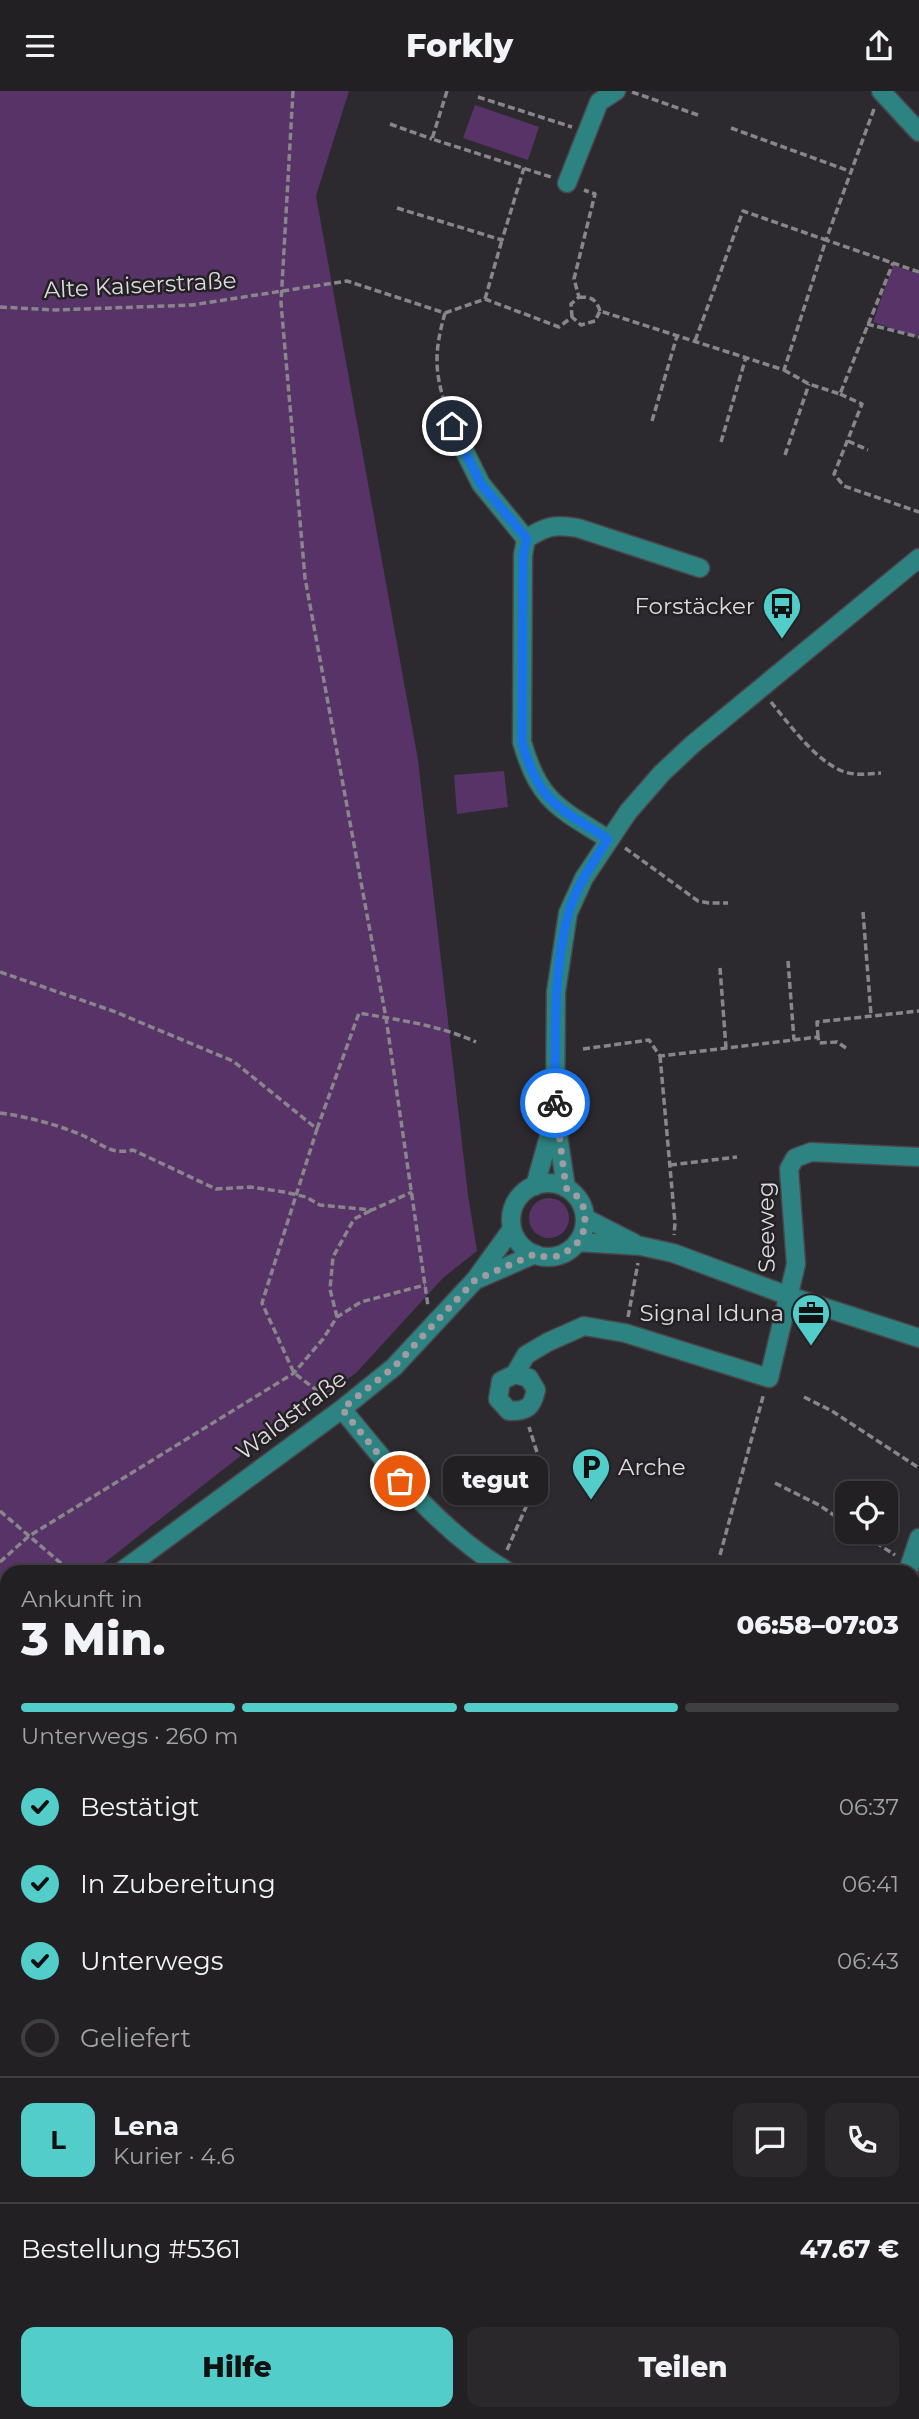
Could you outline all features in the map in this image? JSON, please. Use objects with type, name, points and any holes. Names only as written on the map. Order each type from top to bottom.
[{"type":"street","points":[[567,183],[599,102],[616,91]]},
{"type":"street","points":[[879,97],[919,132]]},
{"type":"street","points":[[452,426],[481,484],[527,539]]},
{"type":"street","points":[[609,838],[558,808],[540,788],[528,765],[522,742],[523,555],[527,539],[539,531],[558,525],[578,528],[700,568]]},
{"type":"street","points":[[566,1188],[555,1115],[556,992],[568,913],[584,878],[609,838],[662,772],[919,558]]},
{"type":"street","points":[[535,1186],[555,1115]]},
{"type":"street","name":"Seeweg","points":[[789,1296],[796,1264],[789,1169],[795,1158],[811,1152],[919,1157]]},
{"type":"street","points":[[554,1184],[566,1188],[576,1195],[583,1206],[584,1230],[578,1242],[558,1256],[535,1254],[517,1240],[512,1229],[514,1206],[521,1196],[535,1186],[554,1184]]},
{"type":"street","name":"Seeweg","points":[[585,1218],[640,1246]]},
{"type":"street","name":"Waldstraße","points":[[130,1565],[342,1409],[394,1367],[475,1280],[512,1229]]},
{"type":"street","name":"Seeweg","points":[[578,1242],[640,1246],[673,1253],[789,1296],[919,1338]]},
{"type":"street","name":"Waldstraße","points":[[475,1280],[535,1254]]},
{"type":"street","points":[[515,1374],[529,1378],[536,1389],[533,1404],[524,1411],[509,1411],[498,1399],[502,1381],[515,1374],[526,1355],[584,1326],[625,1333],[769,1378],[789,1296]]},
{"type":"street","points":[[342,1409],[400,1481],[462,1540],[495,1565]]},
{"type":"street","points":[[910,1565],[919,1538]]},
{"type":"path","points":[[293,91],[281,292],[305,578],[386,1018],[431,1327]]},
{"type":"path","points":[[432,139],[447,91]]},
{"type":"path","points":[[630,91],[698,115]]},
{"type":"path","points":[[478,97],[587,132]]},
{"type":"path","points":[[784,370],[826,240],[879,97]]},
{"type":"path","points":[[390,124],[595,194],[574,279],[579,297]]},
{"type":"path","points":[[731,128],[852,172]]},
{"type":"path","points":[[485,299],[524,168]]},
{"type":"path","points":[[397,208],[502,240]]},
{"type":"path","points":[[695,341],[743,211],[919,272]]},
{"type":"path","points":[[840,394],[893,263]]},
{"type":"path","name":"Alte Kaiserstraße","points":[[0,307],[55,310],[192,305],[347,281],[445,313]]},
{"type":"path","points":[[579,297],[590,297],[597,302],[600,311],[595,321],[581,325],[572,317],[571,304],[579,297]]},
{"type":"path","points":[[452,426],[436,370],[437,342],[445,313],[485,299],[559,327],[572,317]]},
{"type":"path","points":[[600,311],[784,370],[809,384],[862,404],[834,474],[844,486],[919,512]]},
{"type":"path","points":[[867,324],[919,337]]},
{"type":"path","points":[[652,421],[677,336]]},
{"type":"path","points":[[721,442],[746,358]]},
{"type":"path","points":[[785,455],[809,384]]},
{"type":"path","points":[[847,441],[868,450]]},
{"type":"path","points":[[761,689],[797,734],[825,761],[842,771],[861,775],[881,773]]},
{"type":"path","points":[[609,838],[698,901],[709,904],[728,903]]},
{"type":"path","points":[[863,912],[871,1016]]},
{"type":"path","points":[[788,961],[794,1040]]},
{"type":"path","points":[[720,968],[726,1048]]},
{"type":"path","points":[[0,972],[113,1011],[233,1061],[317,1129]]},
{"type":"path","points":[[846,1048],[837,1042],[819,1043],[817,1022],[919,1011]]},
{"type":"path","points":[[342,1409],[294,1373],[262,1303],[317,1129],[359,1013],[452,1031],[476,1042]]},
{"type":"path","points":[[660,1056],[818,1037]]},
{"type":"path","points":[[583,1049],[649,1040],[660,1056],[675,1223]]},
{"type":"path","points":[[0,1113],[23,1116],[87,1137],[101,1147],[121,1153],[133,1150],[216,1189],[250,1187],[306,1197],[320,1205],[372,1210]]},
{"type":"path","points":[[670,1165],[737,1157]]},
{"type":"path","points":[[337,1317],[330,1289],[333,1257],[354,1219],[412,1192]]},
{"type":"path","points":[[625,1333],[640,1246]]},
{"type":"path","points":[[0,1562],[29,1536],[294,1373],[323,1339],[337,1317],[361,1302],[425,1285]]},
{"type":"path","points":[[720,1555],[769,1378]]},
{"type":"path","points":[[804,1397],[832,1411],[919,1468]]},
{"type":"path","points":[[504,1565],[537,1482],[540,1462],[524,1411]]},
{"type":"path","points":[[775,1483],[835,1516]]},
{"type":"path","points":[[0,1511],[63,1565]]},
{"type":"path","points":[[875,1544],[904,1565]]},
{"type":"shaded area","points":[[0,91],[349,91],[316,196],[418,760],[468,1195],[477,1251],[443,1278],[356,1373],[248,1450],[102,1565],[0,1565]]},
{"type":"shaded area","points":[[475,105],[539,127],[528,160],[463,138]]},
{"type":"shaded area","points":[[893,265],[919,274],[917,337],[873,322]]},
{"type":"shaded area","points":[[504,771],[508,807],[457,814],[454,775]]},
{"type":"shaded area","points":[[549,1198],[557,1199],[563,1204],[568,1210],[568,1226],[563,1232],[557,1237],[549,1238],[541,1237],[535,1232],[530,1226],[529,1218],[530,1210],[535,1204],[541,1199]]},
{"type":"way so far","points":[[400,1481],[342,1409],[394,1367],[475,1280],[535,1254],[558,1256],[578,1242],[584,1230],[585,1218],[583,1206],[576,1195],[566,1188],[555,1103]]},
{"type":"place","name":"Forstäcker","points":[[782,640]]},
{"type":"place","name":"Signal Iduna","points":[[811,1347]]},
{"type":"place","name":"tegut","points":[[400,1481]]},
{"type":"place","name":"Arche","points":[[591,1501]]},
{"type":"route","points":[[452,426],[481,484],[527,539],[523,555],[522,742],[528,765],[540,788],[558,808],[608,839],[584,878],[568,913],[556,992],[555,1103]]}]
